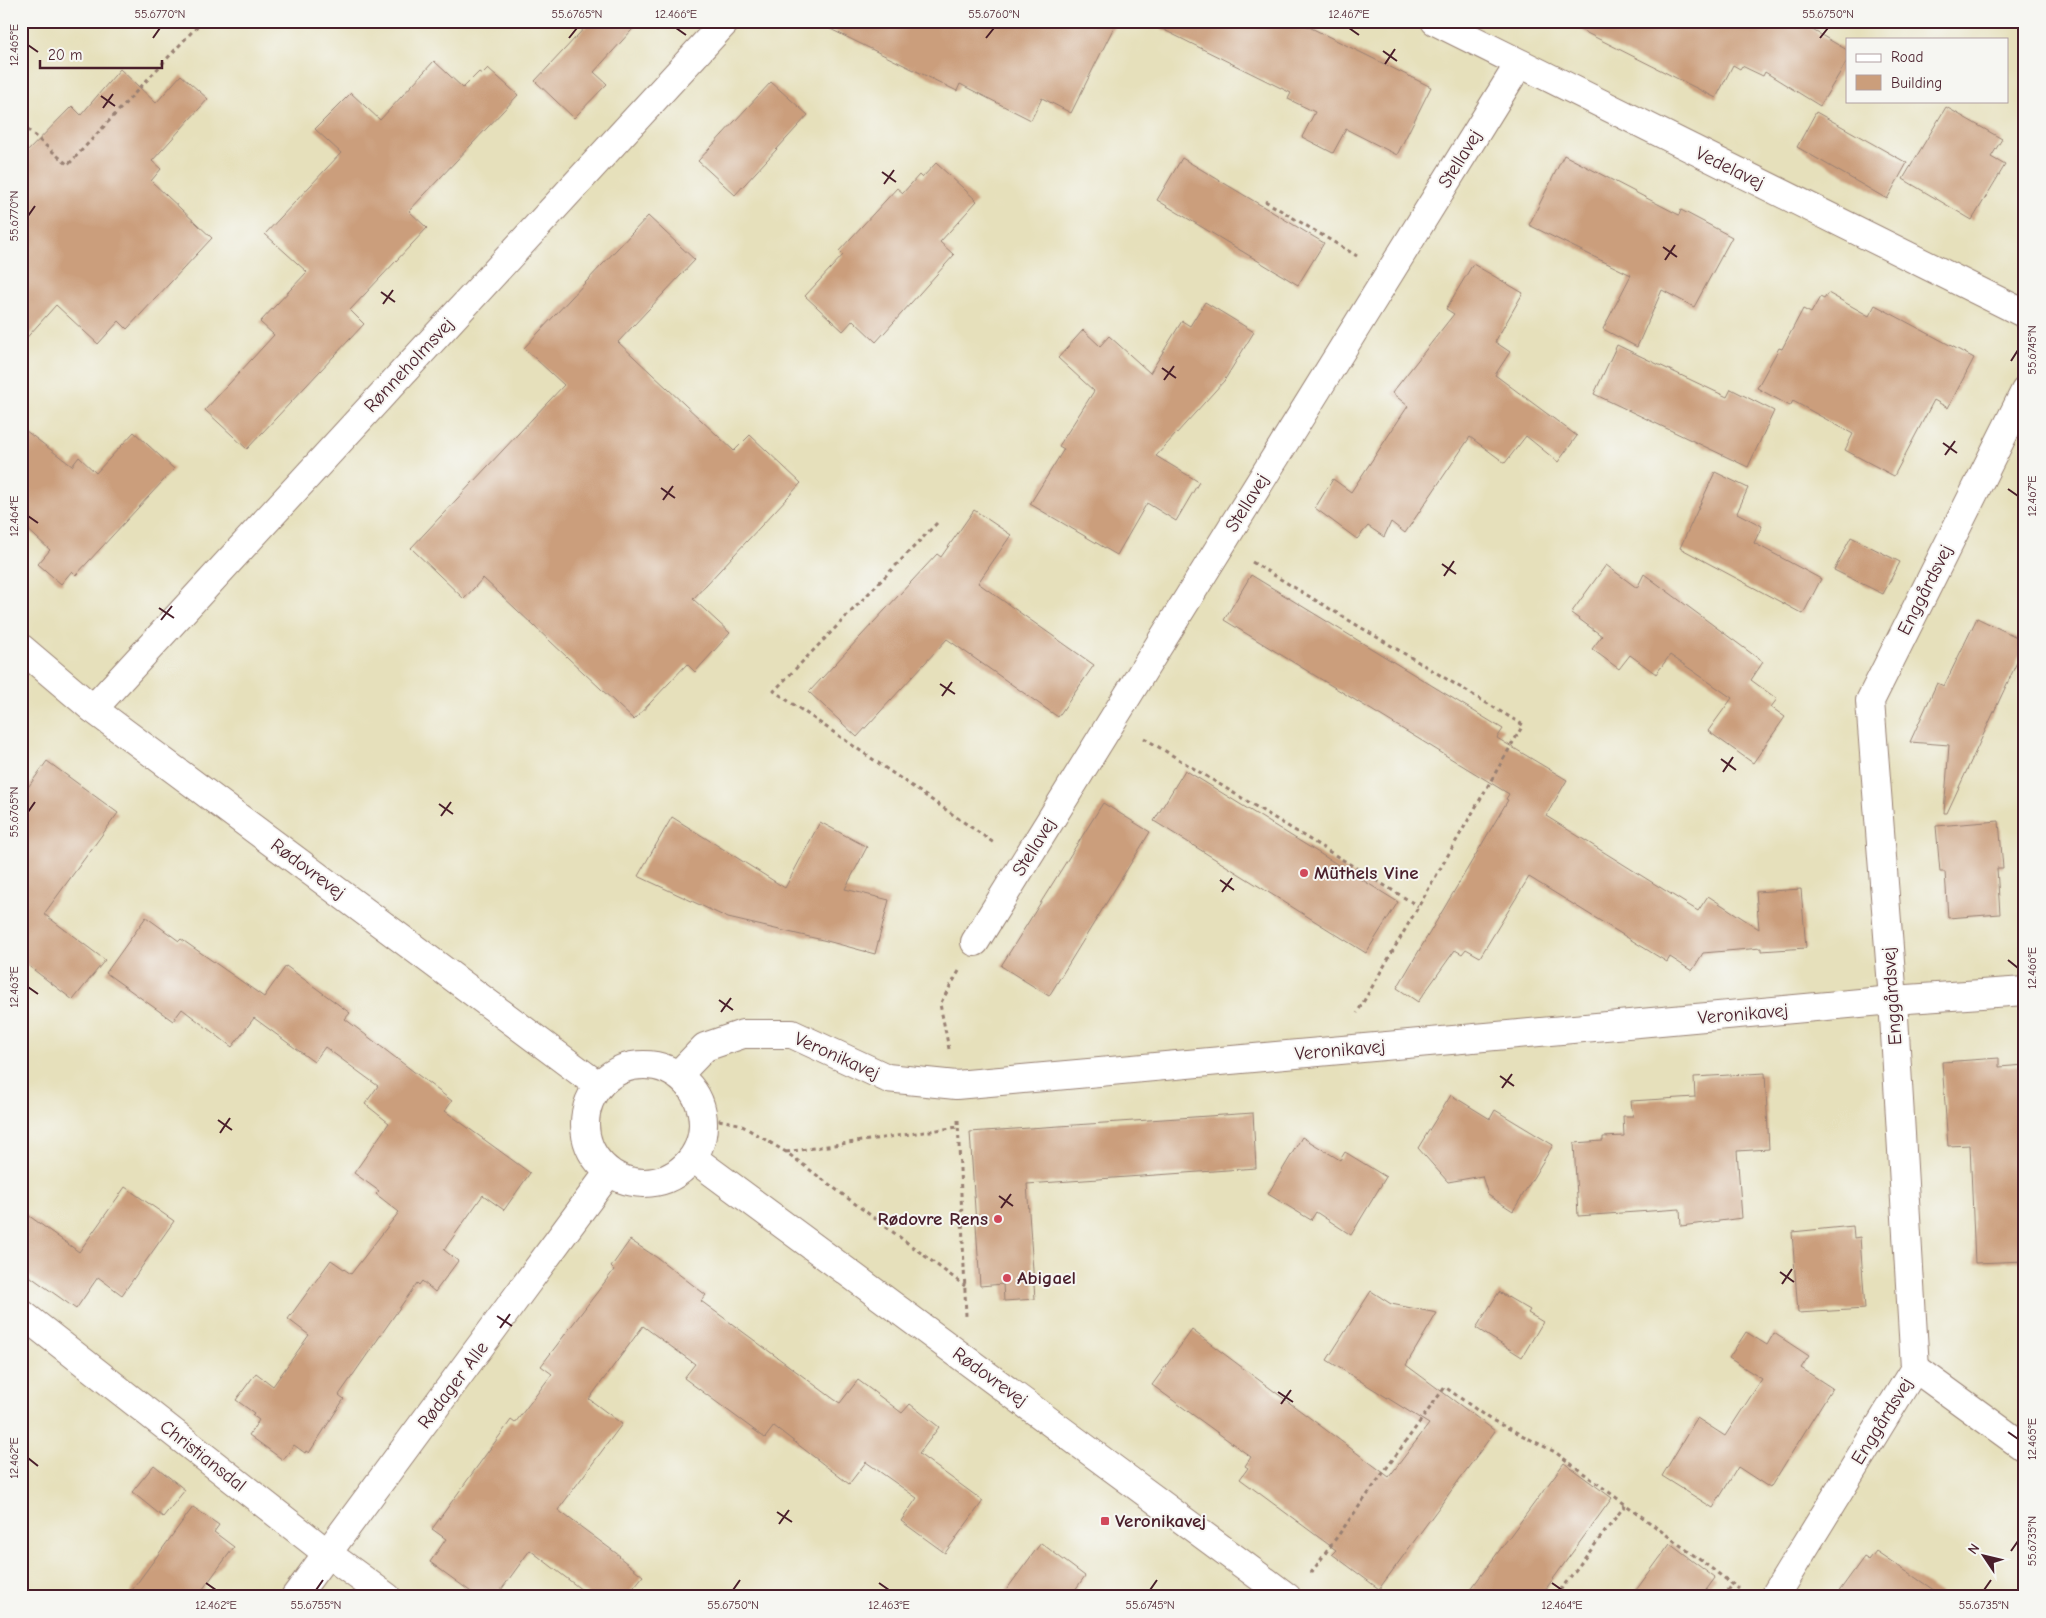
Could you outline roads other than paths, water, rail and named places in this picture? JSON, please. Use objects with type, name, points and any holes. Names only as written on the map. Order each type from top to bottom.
[{"type":"street","name":"Rønneholmsvej","points":[[93,709],[726,21]]},
{"type":"street","name":"Vedelavej","points":[[1436,21],[1519,64],[2025,314]]},
{"type":"street","name":"Stellavej","points":[[975,942],[1519,64]]},
{"type":"street","name":"Enggårdsvej","points":[[1774,1597],[1915,1368],[1893,1000],[1870,701],[2025,391]]},
{"type":"street","name":"Rødovrevej","points":[[21,648],[93,709],[599,1086]]},
{"type":"street","name":"Veronikavej","points":[[678,1075],[705,1047],[743,1034],[792,1034],[887,1078],[956,1085],[1893,1000],[2025,991]]},
{"type":"street","points":[[639,1064],[660,1066],[678,1075],[697,1097],[703,1117],[702,1138],[692,1158],[672,1176],[653,1182],[632,1182],[609,1172],[593,1153],[586,1133],[586,1113],[599,1086],[619,1070],[639,1064]]},
{"type":"street","name":"Rødovrevej","points":[[692,1158],[968,1362],[1296,1589]]},
{"type":"street","name":"Rødager Alle","points":[[295,1597],[609,1172]]},
{"type":"street","name":"Christiansdal","points":[[21,1313],[327,1553],[387,1597]]},
{"type":"street","points":[[1915,1368],[2025,1448]]},
{"type":"place","name":"Müthels Vine","points":[[1304,873]]},
{"type":"place","name":"Rødovre Rens","points":[[998,1219]]},
{"type":"place","name":"Abigael","points":[[1007,1278]]},
{"type":"place","name":"Veronikavej","points":[[1105,1521]]}]
